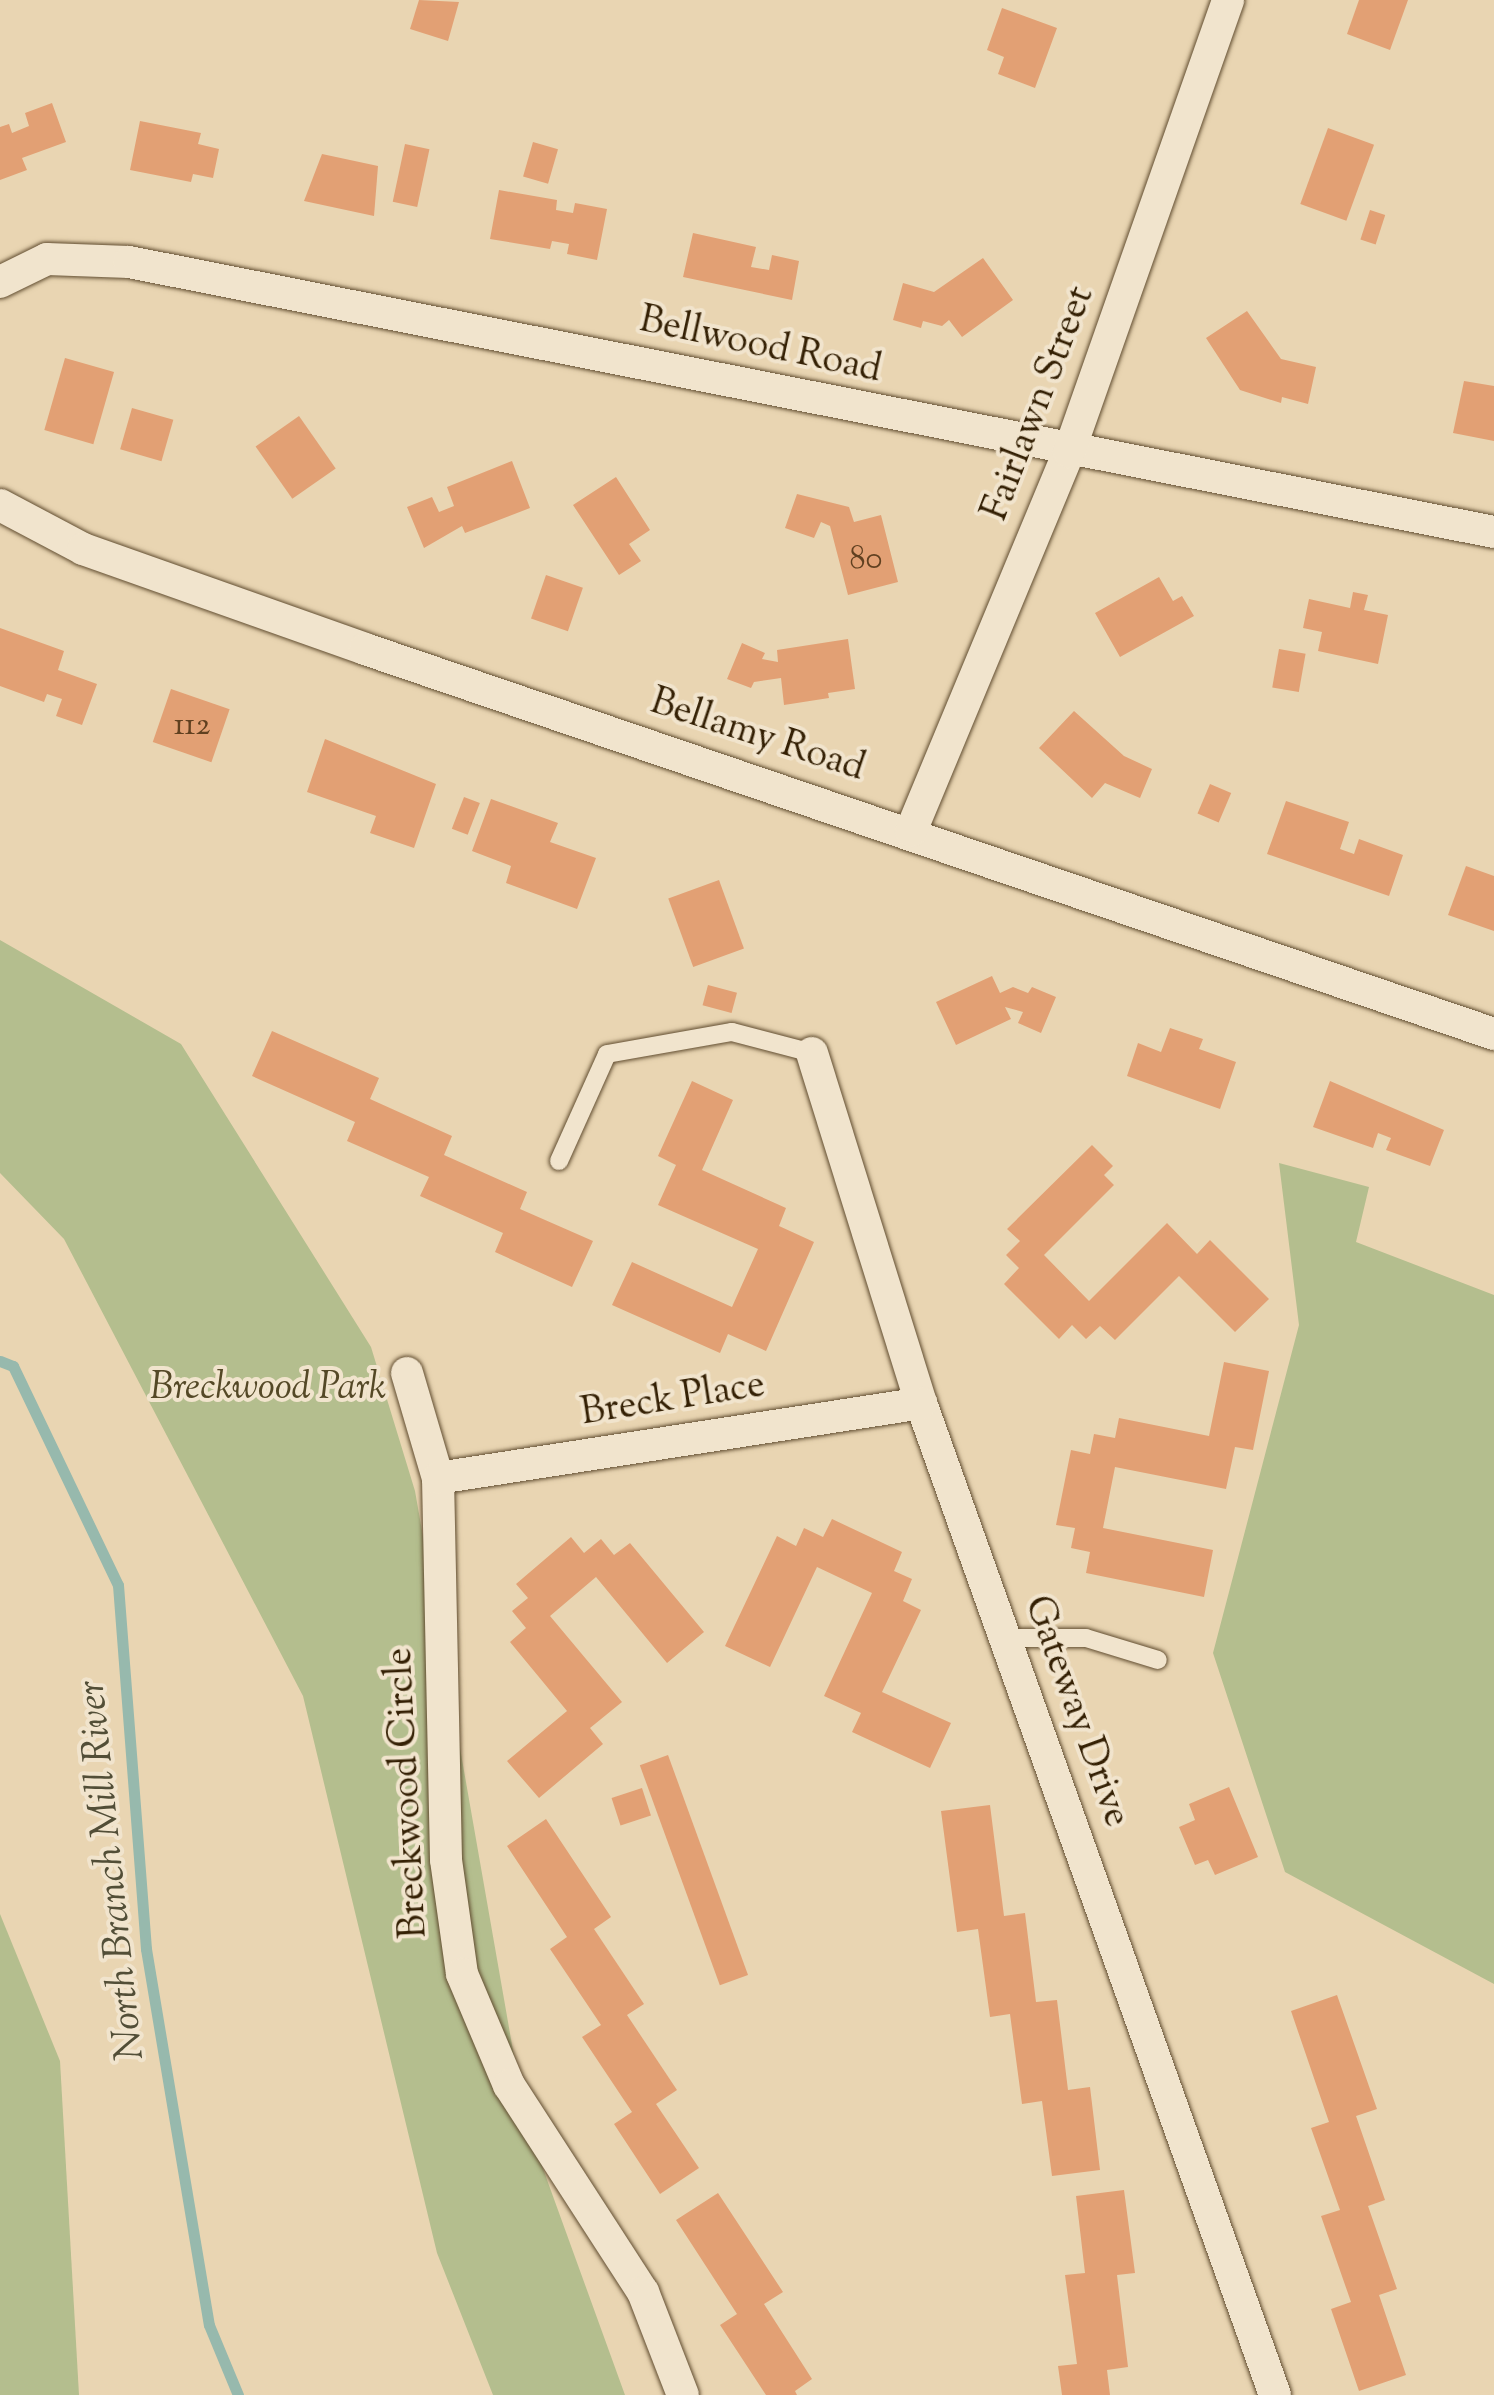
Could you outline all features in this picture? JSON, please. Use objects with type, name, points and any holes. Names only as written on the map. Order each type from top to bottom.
[{"type":"street","name":"Fairlawn Street","points":[[911,831],[1069,452],[1228,0]]},
{"type":"street","name":"Bellwood Road","points":[[6,278],[47,258],[129,262],[1069,452],[1494,532]]},
{"type":"street","name":"Bellamy Road","points":[[0,505],[28,524],[102,556],[1494,1034]]},
{"type":"street","name":"Gateway Drive","points":[[812,1053],[920,1403],[1275,2395]]},
{"type":"street","name":"Breckwood Circle","points":[[407,1373],[438,1478],[446,1860],[462,1974],[503,2076],[643,2292],[683,2395]]},
{"type":"street","name":"Breck Place","points":[[438,1478],[920,1403]]},
{"type":"lane","points":[[559,1161],[607,1054],[732,1032],[812,1053]]},
{"type":"lane","points":[[1006,1638],[1086,1638],[1158,1660]]},
{"type":"green space","name":"Breckwood Park","points":[[0,940],[181,1044],[371,1347],[415,1491],[525,2119],[625,2395],[493,2395],[437,2253],[303,1696],[64,1239],[0,1173]]},
{"type":"green space","points":[[1279,1163],[1369,1187],[1356,1242],[1494,1295],[1494,1984],[1285,1872],[1213,1653],[1299,1325]]},
{"type":"green space","points":[[0,1914],[60,2061],[79,2395],[0,2395]]},
{"type":"building","points":[[419,0],[459,2],[448,41],[410,29]]},
{"type":"building","points":[[1359,0],[1408,0],[1390,50],[1347,34]]},
{"type":"building","points":[[1002,8],[1057,28],[1035,88],[998,74],[1004,57],[987,50]]},
{"type":"building","points":[[52,103],[66,142],[22,158],[27,170],[0,180],[0,127],[9,124],[12,133],[29,126],[25,113]]},
{"type":"building","points":[[140,121],[201,133],[198,144],[219,149],[213,178],[193,174],[191,182],[130,170]]},
{"type":"building","points":[[1328,128],[1374,145],[1346,221],[1300,204]]},
{"type":"building","points":[[533,142],[558,149],[548,184],[523,177]]},
{"type":"building","points":[[405,144],[429,149],[417,207],[393,202]]},
{"type":"building","points":[[322,154],[378,166],[374,216],[304,201]]},
{"type":"building","points":[[499,190],[557,200],[556,210],[573,213],[575,203],[607,209],[597,260],[567,254],[569,244],[552,241],[550,249],[490,239]]},
{"type":"building","points":[[1370,210],[1385,215],[1376,244],[1360,239]]},
{"type":"building","points":[[693,233],[756,247],[751,267],[769,270],[772,255],[799,261],[792,300],[683,277]]},
{"type":"building","points":[[983,258],[1013,300],[962,337],[949,320],[942,326],[923,321],[921,328],[893,320],[903,283],[934,292]]},
{"type":"building","points":[[1247,311],[1281,359],[1316,367],[1308,404],[1282,397],[1281,403],[1240,390],[1206,338]]},
{"type":"building","points":[[65,358],[114,372],[93,444],[44,430]]},
{"type":"building","points":[[1464,381],[1494,386],[1494,441],[1453,433]]},
{"type":"building","points":[[132,408],[173,420],[161,461],[120,449]]},
{"type":"building","points":[[299,416],[336,468],[292,499],[256,446]]},
{"type":"building","points":[[512,461],[530,508],[465,533],[462,526],[424,548],[407,507],[432,497],[439,512],[454,506],[447,487]]},
{"type":"building","points":[[616,477],[650,530],[629,544],[641,561],[619,575],[573,505]]},
{"type":"building","points":[[797,494],[849,507],[854,522],[881,515],[898,582],[848,595],[830,526],[821,522],[814,538],[785,528]]},
{"type":"building","points":[[546,575],[583,588],[568,631],[531,618]]},
{"type":"building","points":[[1159,577],[1173,601],[1182,596],[1194,616],[1120,657],[1095,613]]},
{"type":"building","points":[[1353,592],[1368,595],[1364,610],[1388,615],[1378,664],[1318,651],[1322,632],[1303,628],[1309,599],[1350,608]]},
{"type":"building","points":[[0,628],[64,651],[58,670],[97,684],[82,725],[56,716],[62,699],[47,694],[44,702],[0,686]]},
{"type":"building","points":[[848,639],[855,689],[828,693],[829,698],[784,705],[781,678],[754,682],[751,688],[727,679],[742,643],[765,653],[762,659],[778,662],[777,650]]},
{"type":"building","points":[[1279,649],[1306,654],[1299,692],[1272,687]]},
{"type":"building","points":[[171,689],[230,709],[211,762],[153,742]]},
{"type":"building","points":[[1074,711],[1124,756],[1152,769],[1140,798],[1105,783],[1092,798],[1039,748]]},
{"type":"building","points":[[325,739],[436,784],[414,848],[370,833],[376,816],[307,792]]},
{"type":"building","points":[[1210,784],[1231,793],[1219,822],[1197,813]]},
{"type":"building","points":[[464,797],[480,803],[468,835],[452,829]]},
{"type":"building","points":[[491,799],[558,823],[550,842],[596,858],[577,909],[506,883],[511,866],[472,851]]},
{"type":"building","points":[[1286,801],[1349,822],[1340,849],[1354,854],[1359,839],[1403,855],[1389,896],[1267,854]]},
{"type":"building","points":[[1466,866],[1494,876],[1494,931],[1448,915]]},
{"type":"building","points":[[719,880],[744,949],[693,967],[668,898]]},
{"type":"building","points":[[992,976],[1000,993],[1013,987],[1028,993],[1032,987],[1056,997],[1041,1033],[1018,1023],[1023,1012],[1005,1007],[1011,1019],[956,1045],[936,1002]]},
{"type":"building","points":[[708,985],[737,993],[732,1013],[703,1005]]},
{"type":"building","points":[[1170,1028],[1203,1039],[1199,1049],[1236,1062],[1220,1109],[1127,1076],[1138,1043],[1161,1052]]},
{"type":"building","points":[[272,1031],[379,1078],[370,1099],[452,1136],[444,1155],[527,1192],[520,1209],[593,1241],[572,1287],[495,1252],[503,1233],[420,1196],[429,1177],[347,1141],[355,1122],[252,1076]]},
{"type":"building","points":[[692,1081],[733,1100],[702,1170],[786,1208],[779,1226],[814,1242],[766,1351],[728,1334],[720,1353],[612,1305],[632,1262],[732,1307],[758,1249],[658,1205],[676,1165],[658,1156]]},
{"type":"building","points":[[1330,1081],[1444,1130],[1430,1166],[1386,1150],[1391,1138],[1378,1133],[1373,1148],[1313,1127]]},
{"type":"building","points":[[1092,1145],[1113,1166],[1104,1175],[1114,1185],[1044,1255],[1089,1301],[1167,1223],[1197,1254],[1210,1240],[1269,1299],[1235,1332],[1179,1276],[1115,1340],[1100,1326],[1086,1339],[1072,1325],[1059,1339],[1004,1284],[1019,1268],[1006,1255],[1020,1241],[1007,1229]]},
{"type":"building","points":[[1224,1362],[1269,1371],[1253,1450],[1235,1447],[1226,1489],[1115,1467],[1103,1528],[1213,1550],[1204,1597],[1086,1573],[1090,1552],[1071,1548],[1075,1528],[1056,1525],[1071,1450],[1090,1454],[1094,1434],[1115,1438],[1119,1418],[1209,1436]]},
{"type":"building","points":[[832,1519],[902,1552],[894,1571],[912,1579],[903,1601],[921,1610],[882,1692],[951,1723],[930,1768],[852,1732],[861,1713],[824,1696],[872,1593],[817,1567],[770,1667],[725,1646],[777,1536],[796,1546],[804,1528],[823,1537]]},
{"type":"building","points":[[571,1537],[584,1553],[601,1539],[614,1555],[630,1543],[704,1632],[667,1663],[596,1577],[550,1616],[622,1702],[590,1728],[603,1744],[539,1798],[507,1761],[567,1711],[510,1642],[526,1628],[512,1611],[528,1598],[516,1584]]},
{"type":"building","points":[[668,1755],[748,1975],[720,1985],[640,1765]]},
{"type":"building","points":[[1229,1787],[1258,1857],[1215,1875],[1208,1860],[1195,1865],[1179,1827],[1195,1820],[1189,1804]]},
{"type":"building","points":[[642,1788],[651,1816],[621,1825],[612,1798]]},
{"type":"building","points":[[990,1805],[1004,1916],[1025,1913],[1036,2002],[1057,2000],[1068,2090],[1090,2087],[1100,2170],[1052,2176],[1042,2101],[1022,2104],[1010,2014],[990,2017],[978,1929],[957,1932],[941,1811]]},
{"type":"building","points":[[546,1819],[611,1917],[594,1929],[644,2004],[627,2015],[677,2090],[656,2104],[699,2168],[660,2194],[614,2124],[632,2112],[582,2037],[601,2025],[550,1949],[567,1937],[507,1846]]},
{"type":"building","points":[[1337,1995],[1377,2109],[1356,2116],[1385,2200],[1368,2206],[1397,2289],[1379,2295],[1406,2375],[1359,2391],[1331,2309],[1351,2302],[1321,2216],[1340,2210],[1311,2128],[1329,2122],[1291,2011]]},
{"type":"building","points":[[1124,2190],[1135,2273],[1117,2275],[1128,2367],[1107,2370],[1110,2395],[1062,2395],[1058,2366],[1077,2364],[1065,2275],[1085,2273],[1076,2196]]},
{"type":"building","points":[[718,2193],[783,2292],[764,2304],[812,2379],[795,2391],[797,2395],[766,2395],[720,2325],[737,2314],[676,2220]]},
{"type":"waterway","name":"North Branch Mill River","points":[[0,1361],[13,1366],[118,1585],[146,1949],[209,2325],[238,2395]]}]
